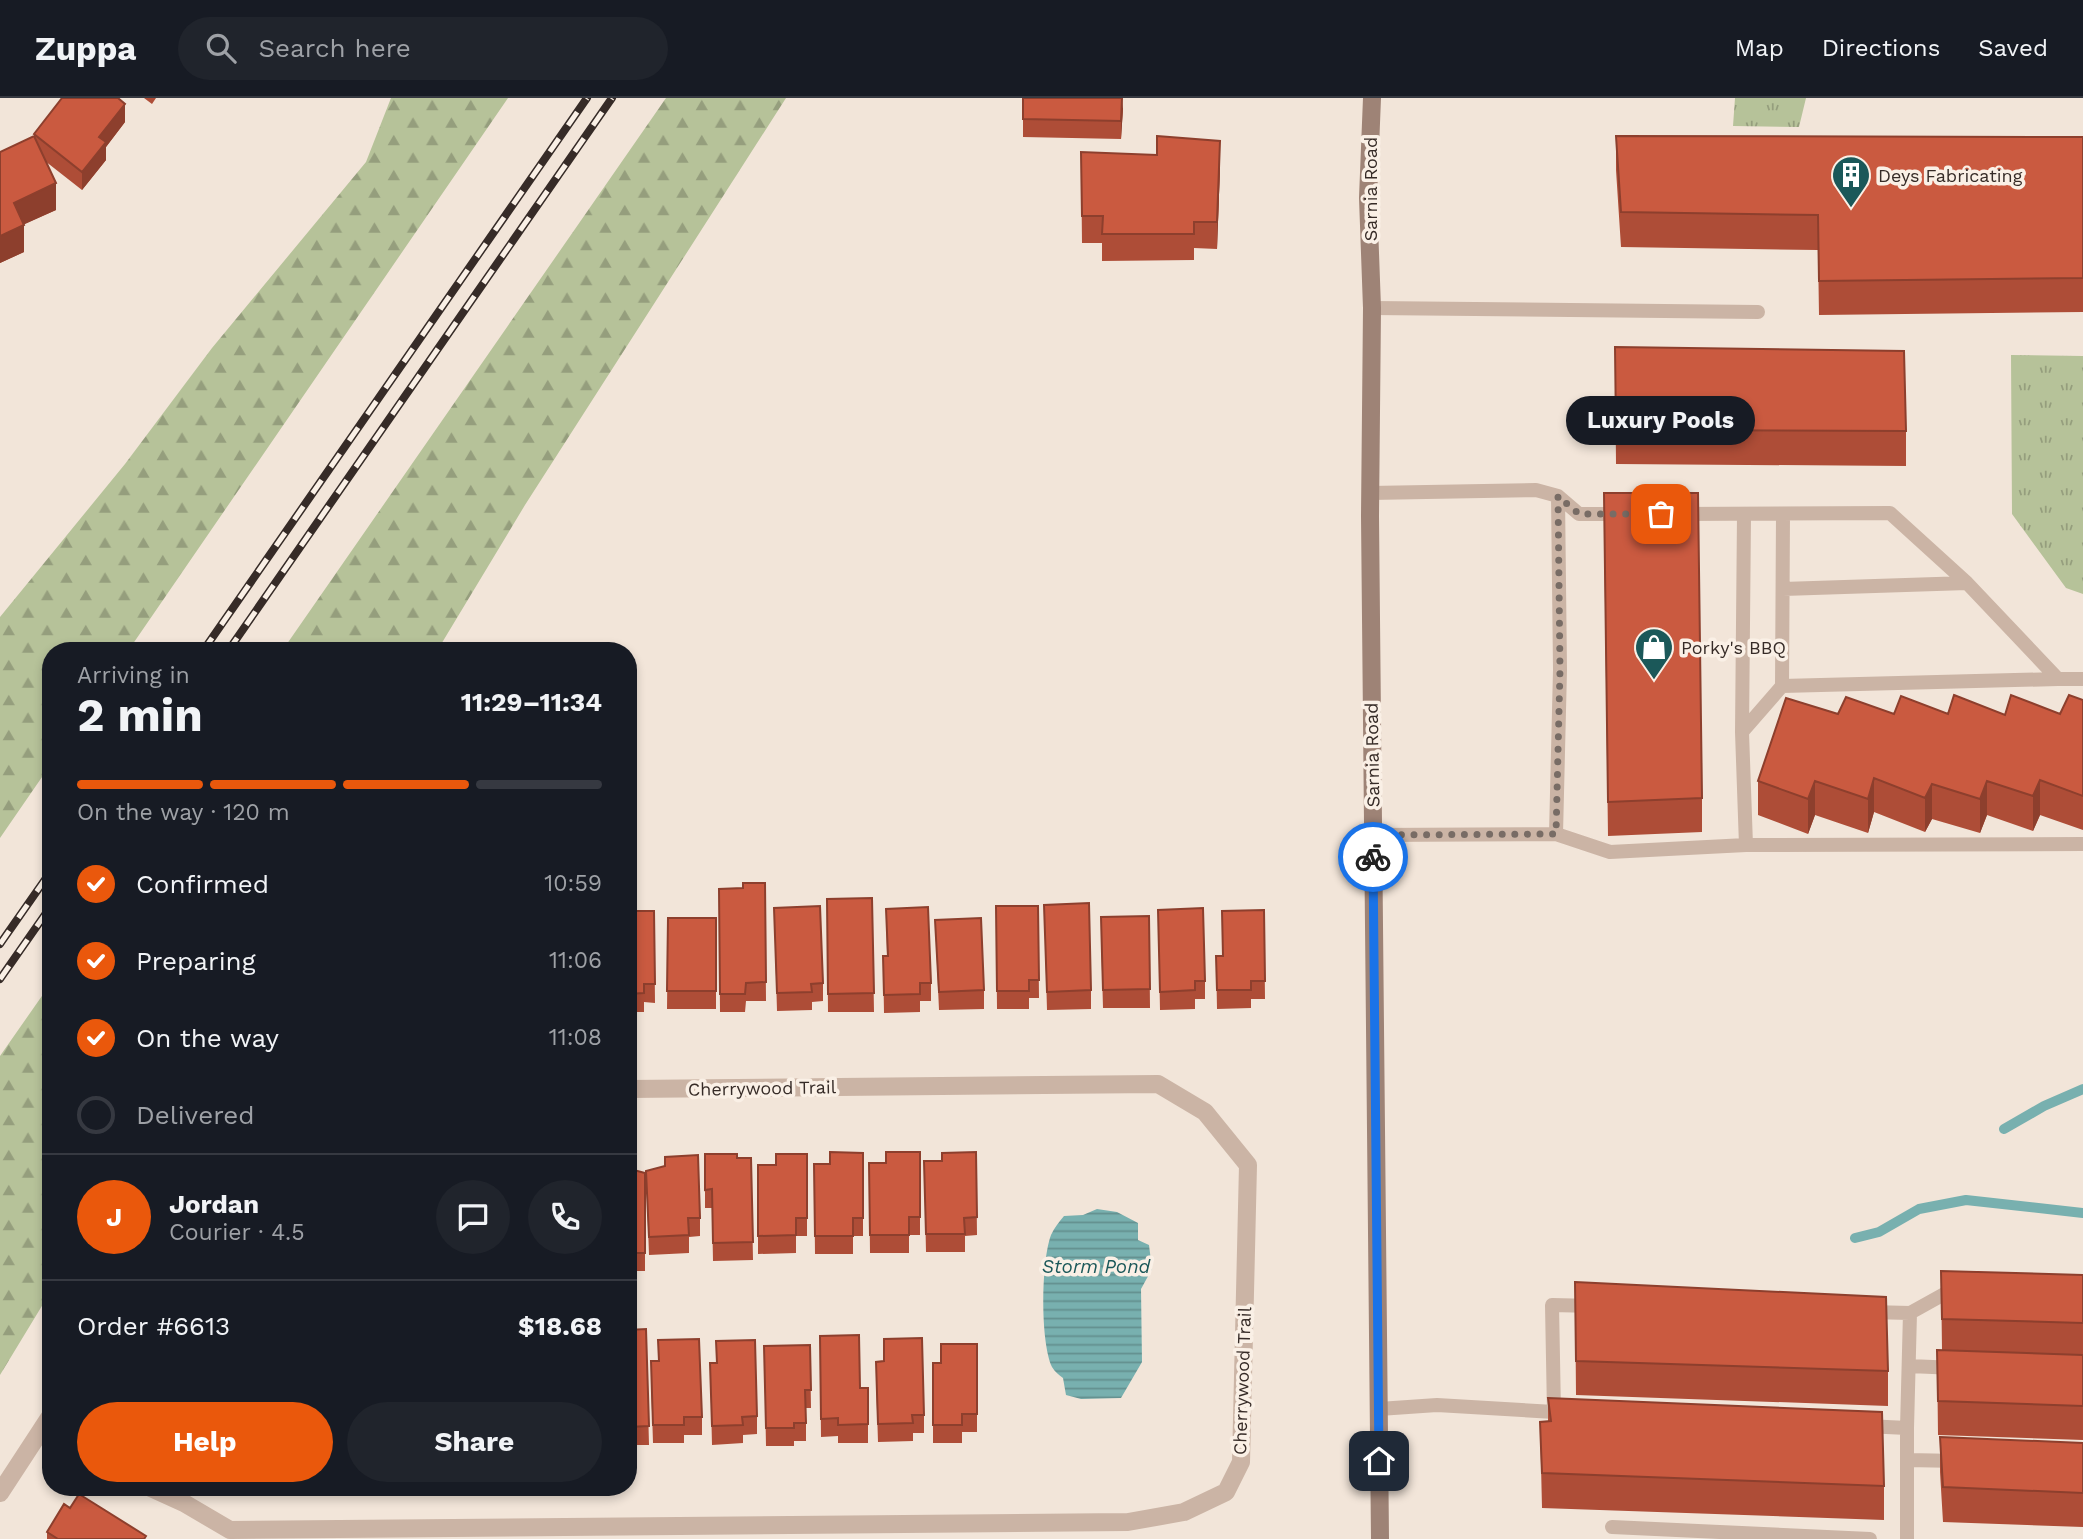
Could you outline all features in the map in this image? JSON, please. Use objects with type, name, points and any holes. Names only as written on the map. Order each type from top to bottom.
[{"type":"main road","name":"Sarnia Road","points":[[1372,98],[1368,198],[1372,308],[1370,492],[1380,1539]]},
{"type":"street","name":"Cherrywood Trail","points":[[169,1496],[230,1530],[845,1532],[1128,1522],[1184,1512],[1226,1492],[1241,1461],[1248,1165],[1205,1112],[1158,1084],[637,1089]]},
{"type":"street","points":[[0,1493],[42,1430]]},
{"type":"lane","points":[[1372,308],[1758,312]]},
{"type":"lane","points":[[1370,492],[1536,490],[1558,496],[1579,514],[1634,514]]},
{"type":"lane","points":[[1556,834],[1560,670],[1558,496]]},
{"type":"lane","points":[[1661,514],[1890,513],[1967,583],[2058,679]]},
{"type":"lane","points":[[1744,515],[1742,732],[1746,845]]},
{"type":"lane","points":[[1742,732],[1782,686],[1783,515]]},
{"type":"lane","points":[[1783,589],[1967,583]]},
{"type":"lane","points":[[1782,686],[2083,679]]},
{"type":"lane","points":[[1373,835],[1556,834],[1609,852],[1746,845],[2083,844]]},
{"type":"lane","points":[[1855,1312],[1910,1313],[1955,1288],[1968,1288]]},
{"type":"lane","points":[[1379,1409],[1437,1405],[1561,1412],[1552,1305],[1607,1306]]},
{"type":"lane","points":[[1908,1539],[1910,1313]]},
{"type":"lane","points":[[1909,1366],[1976,1368]]},
{"type":"lane","points":[[1852,1426],[1907,1428]]},
{"type":"lane","points":[[1907,1460],[1975,1461]]},
{"type":"lane","points":[[1612,1527],[1870,1539]]},
{"type":"green space","points":[[391,98],[508,98],[134,642],[42,642],[42,777],[0,838],[0,617],[125,464],[212,348],[366,162]]},
{"type":"green space","points":[[666,98],[786,98],[525,505],[442,642],[288,642]]},
{"type":"green space","points":[[1735,98],[1806,98],[1799,127],[1733,126]]},
{"type":"green space","points":[[2011,355],[2083,356],[2083,594],[2066,588],[2012,514]]},
{"type":"green space","points":[[42,996],[42,1306],[0,1375],[0,1056]]},
{"type":"water","name":"Storm Pond","points":[[1097,1209],[1117,1212],[1138,1223],[1138,1240],[1149,1245],[1152,1269],[1141,1289],[1142,1362],[1121,1398],[1081,1399],[1066,1395],[1063,1378],[1052,1367],[1048,1355],[1043,1301],[1045,1263],[1051,1235],[1064,1216],[1083,1215]]},
{"type":"building","points":[[62,98],[118,98],[125,104],[99,137],[106,142],[82,172],[34,134]]},
{"type":"building","points":[[1023,98],[1122,98],[1121,121],[1023,119]]},
{"type":"building","points":[[34,136],[56,183],[14,203],[24,225],[0,236],[0,152]]},
{"type":"building","points":[[1157,136],[1220,141],[1217,222],[1194,222],[1194,234],[1102,234],[1103,216],[1082,216],[1081,152],[1157,155]]},
{"type":"building","name":"Deys Fabricating","points":[[1616,136],[2083,137],[2083,278],[1819,281],[1818,215],[1621,212]]},
{"type":"building","points":[[1615,347],[1904,351],[1906,431],[1616,430]]},
{"type":"building","points":[[1604,493],[1698,493],[1702,798],[1608,802]]},
{"type":"building","points":[[1954,695],[2005,715],[2011,695],[2060,714],[2069,695],[2083,700],[2083,796],[2040,780],[2033,796],[1987,781],[1980,799],[1932,784],[1925,798],[1874,778],[1868,799],[1815,781],[1808,799],[1758,781],[1786,698],[1838,714],[1846,697],[1894,714],[1901,696],[1948,714]]},
{"type":"building","points":[[743,883],[765,883],[766,982],[746,983],[745,994],[720,994],[719,889],[743,888]]},
{"type":"building","points":[[872,898],[874,993],[828,994],[827,899]]},
{"type":"building","points":[[1089,903],[1091,990],[1047,992],[1044,905]]},
{"type":"building","points":[[820,906],[823,983],[811,984],[812,992],[777,993],[774,908]]},
{"type":"building","points":[[996,906],[1038,906],[1039,980],[1029,980],[1029,991],[997,991]]},
{"type":"building","points":[[928,907],[931,983],[920,983],[920,994],[884,995],[883,956],[888,956],[886,909]]},
{"type":"building","points":[[1203,908],[1205,981],[1195,981],[1195,990],[1160,992],[1158,910]]},
{"type":"building","points":[[1264,910],[1265,981],[1251,981],[1251,990],[1217,990],[1216,956],[1223,956],[1222,911]]},
{"type":"building","points":[[637,911],[654,911],[655,984],[644,984],[644,993],[637,993]]},
{"type":"building","points":[[1149,916],[1150,989],[1103,990],[1101,917]]},
{"type":"building","points":[[668,918],[716,918],[716,991],[667,991]]},
{"type":"building","points":[[981,918],[984,990],[939,992],[935,920]]},
{"type":"building","points":[[830,1152],[863,1153],[863,1218],[853,1218],[853,1236],[815,1236],[814,1164],[830,1164]]},
{"type":"building","points":[[886,1152],[920,1152],[920,1217],[909,1217],[909,1235],[870,1235],[869,1163],[886,1163]]},
{"type":"building","points":[[976,1152],[977,1217],[964,1218],[965,1234],[926,1234],[924,1161],[942,1161],[942,1153]]},
{"type":"building","points":[[705,1154],[737,1154],[737,1158],[751,1158],[753,1242],[713,1243],[712,1189],[705,1190]]},
{"type":"building","points":[[776,1154],[807,1154],[807,1218],[796,1218],[796,1235],[758,1236],[758,1165],[776,1165]]},
{"type":"building","points":[[698,1155],[700,1218],[688,1218],[689,1235],[649,1237],[646,1171],[665,1166],[665,1157]]},
{"type":"building","points":[[637,1171],[645,1173],[645,1253],[637,1253]]},
{"type":"building","points":[[1941,1271],[2083,1275],[2083,1323],[1942,1319]]},
{"type":"building","points":[[1575,1282],[1886,1297],[1888,1371],[1576,1361]]},
{"type":"building","points":[[646,1329],[649,1426],[637,1427],[637,1330]]},
{"type":"building","points":[[859,1335],[860,1388],[868,1388],[868,1424],[838,1425],[838,1418],[821,1419],[820,1336]]},
{"type":"building","points":[[922,1338],[924,1415],[912,1415],[913,1423],[878,1424],[876,1362],[884,1361],[884,1339]]},
{"type":"building","points":[[699,1339],[702,1417],[684,1417],[684,1425],[653,1425],[651,1361],[659,1361],[658,1340]]},
{"type":"building","points":[[755,1340],[757,1416],[742,1417],[743,1425],[712,1426],[710,1363],[717,1363],[716,1341]]},
{"type":"building","points":[[941,1344],[977,1344],[977,1414],[962,1414],[962,1425],[933,1425],[933,1363],[941,1363]]},
{"type":"building","points":[[810,1345],[811,1390],[805,1390],[806,1423],[794,1423],[794,1428],[766,1428],[764,1346]]},
{"type":"building","points":[[1937,1350],[2083,1355],[2083,1406],[1938,1401]]},
{"type":"building","points":[[1548,1398],[1882,1412],[1884,1486],[1542,1473],[1540,1422],[1551,1421]]},
{"type":"building","points":[[1940,1437],[2083,1443],[2083,1493],[1943,1487]]},
{"type":"building","points":[[78,1496],[82,1496],[146,1536],[144,1539],[58,1539],[47,1532],[64,1504],[70,1508]]},
{"type":"waterway","points":[[2004,1129],[2044,1106],[2083,1089]]},
{"type":"waterway","points":[[1855,1238],[1879,1232],[1919,1209],[1966,1200],[2083,1213]]},
{"type":"railway","points":[[209,642],[587,98]]},
{"type":"railway","points":[[234,642],[612,98]]},
{"type":"railway","points":[[0,944],[42,884]]},
{"type":"railway","points":[[0,979],[42,919]]},
{"type":"way so far","points":[[1373,857],[1373,835],[1556,834],[1560,670],[1558,496],[1579,514],[1661,514]]},
{"type":"place","name":"Deys Fabricating","points":[[1851,209]]},
{"type":"place","name":"Luxury Pools","points":[[1661,514]]},
{"type":"place","name":"Porky's BBQ","points":[[1654,681]]},
{"type":"route","points":[[1373,857],[1379,1461]]}]
